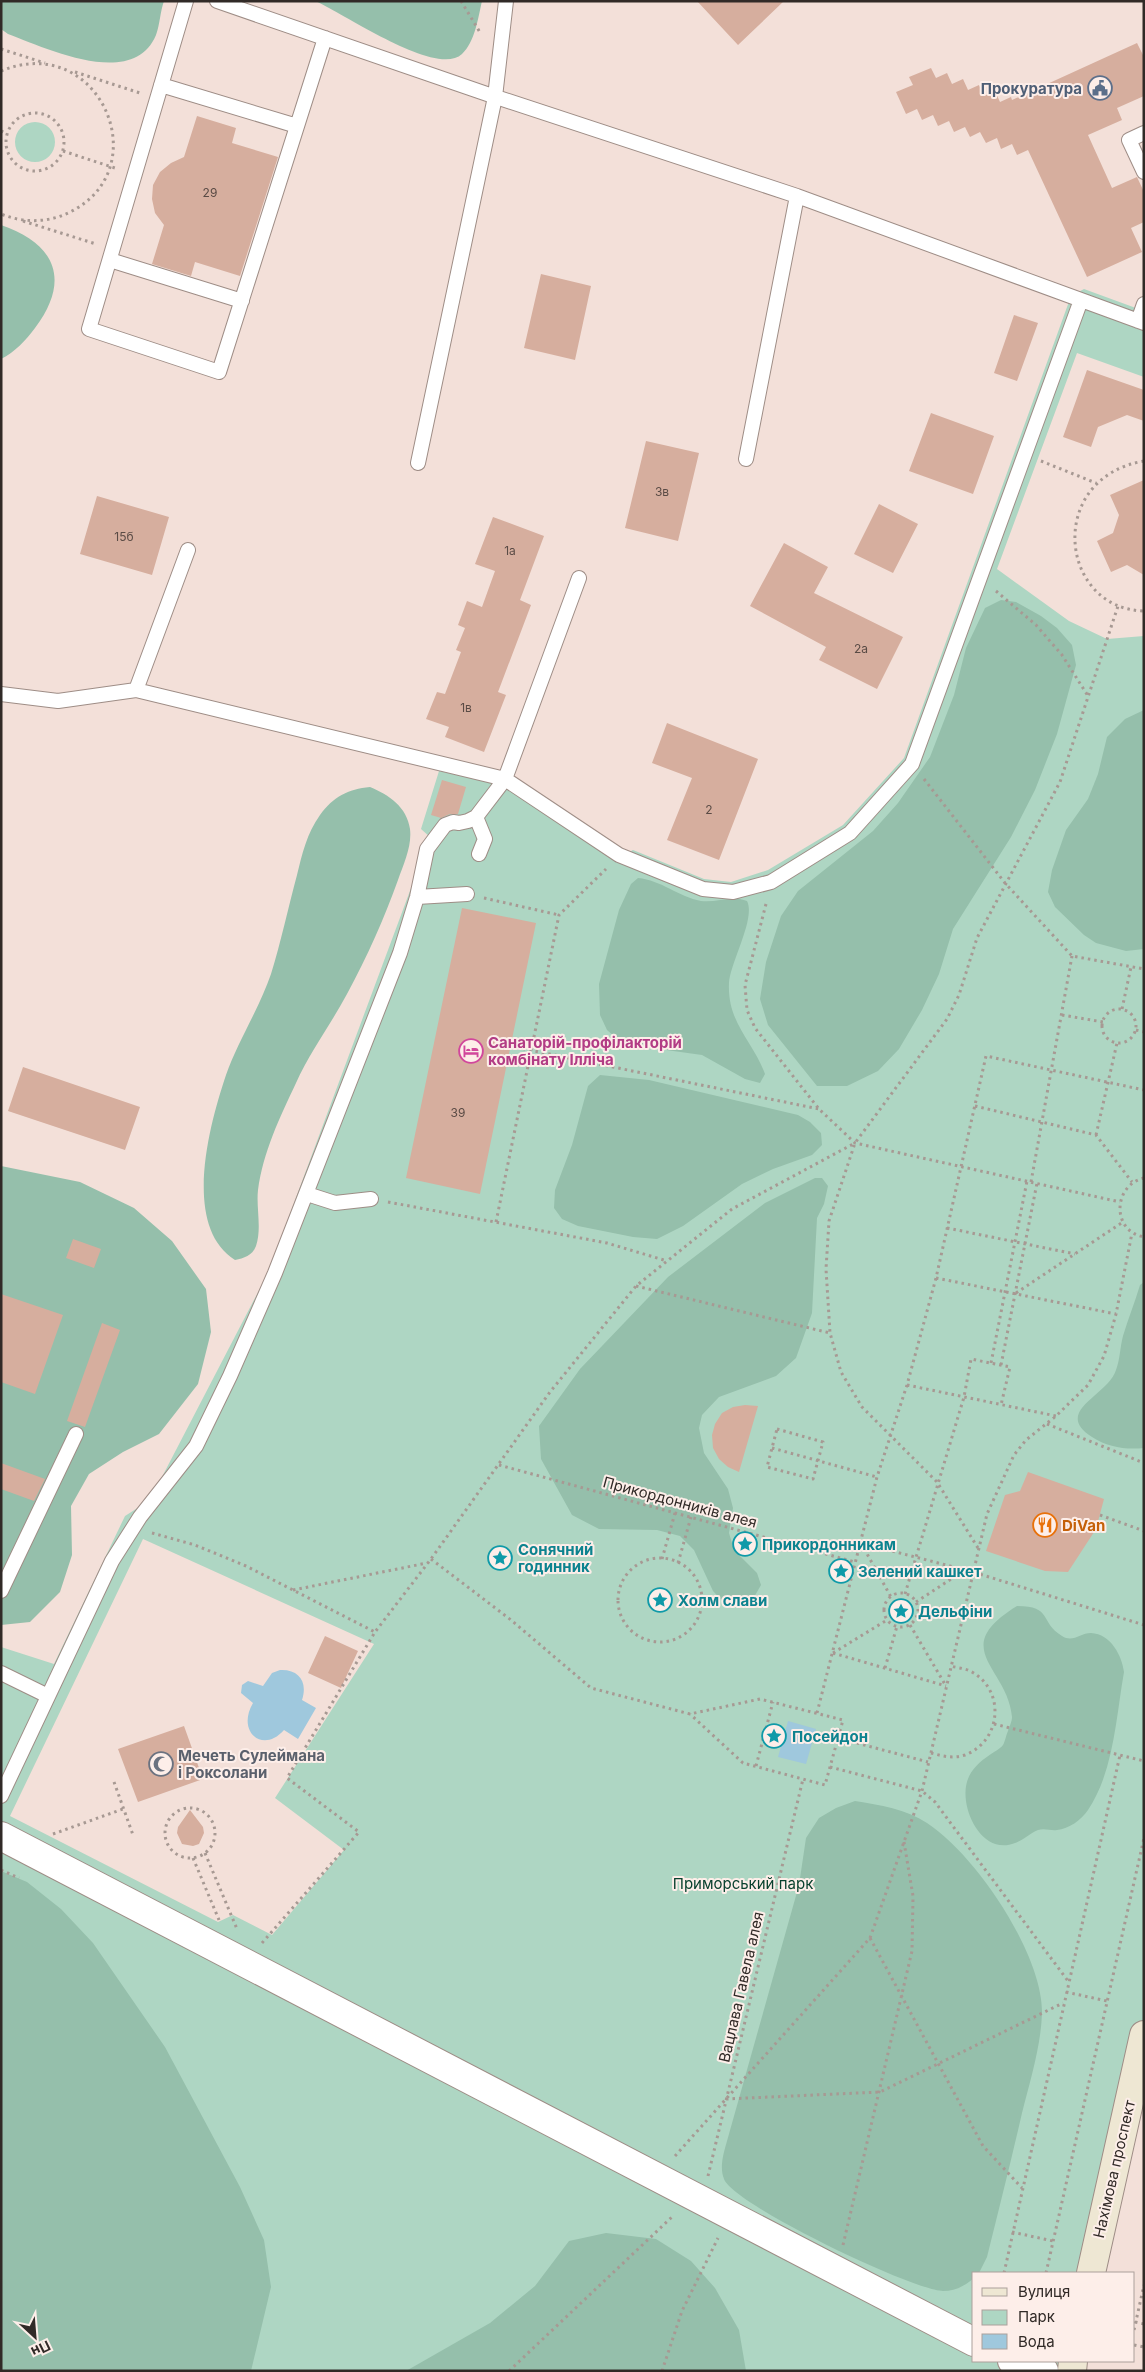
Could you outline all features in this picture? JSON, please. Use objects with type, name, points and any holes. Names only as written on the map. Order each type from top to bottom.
[{"type":"main road","name":"Нахімова проспект","points":[[1091,2272],[1144,2035]]},
{"type":"street","points":[[1,1836],[229,1941],[245,1962],[972,2341]]},
{"type":"street","points":[[1014,2362],[1025,2367],[1044,2371]]},
{"type":"lane","points":[[186,1],[89,329],[219,372],[325,38]]},
{"type":"lane","points":[[217,1],[495,97],[797,196],[1141,322],[1144,304]]},
{"type":"lane","points":[[418,463],[495,97],[506,1]]},
{"type":"lane","points":[[159,92],[297,126]]},
{"type":"lane","points":[[1144,133],[1129,140],[1144,172]]},
{"type":"lane","points":[[746,459],[797,196]]},
{"type":"lane","points":[[111,255],[242,301]]},
{"type":"lane","points":[[1,694],[58,701],[136,690],[506,779],[619,855],[703,889],[733,892],[771,882],[850,833],[912,764],[1081,300]]},
{"type":"lane","points":[[136,690],[188,550]]},
{"type":"lane","points":[[1,1796],[112,1561],[126,1538],[196,1446],[275,1273],[400,953],[417,897],[427,849],[445,826],[453,822],[460,823],[476,817],[506,779],[580,578]]},
{"type":"lane","points":[[476,817],[484,839],[480,854]]},
{"type":"lane","points":[[417,897],[467,894]]},
{"type":"lane","points":[[306,1194],[334,1203],[371,1199]]},
{"type":"lane","points":[[1,1592],[76,1434]]},
{"type":"lane","points":[[1,1673],[48,1696]]},
{"type":"path","points":[[461,1],[499,62]]},
{"type":"path","points":[[1,49],[70,71],[85,81],[98,95],[108,111],[113,129],[114,148],[110,166],[102,183],[90,198],[76,210],[40,221],[21,220],[2,214]]},
{"type":"path","points":[[1,71],[19,65],[52,65],[159,92]]},
{"type":"path","points":[[29,112],[44,114],[57,122],[64,136],[63,151],[54,164],[40,171],[25,170],[12,162],[5,148],[6,133],[15,120],[29,112]]},
{"type":"path","points":[[1,131],[6,133]]},
{"type":"path","points":[[63,151],[135,174]]},
{"type":"path","points":[[2,214],[111,255]]},
{"type":"path","points":[[1025,454],[1096,483]]},
{"type":"path","points":[[1144,461],[1124,465],[1106,474],[1096,483],[1081,504],[1075,524],[1074,544],[1078,563],[1088,580],[1101,595],[1118,606],[1144,612]]},
{"type":"path","points":[[980,577],[1041,631],[1062,655],[1088,696]]},
{"type":"path","points":[[979,1548],[937,1482],[862,1407],[841,1372],[830,1333],[826,1269],[829,1221],[855,1143],[947,1020],[959,995],[977,938],[1060,782],[1118,606]]},
{"type":"path","points":[[912,764],[1005,883],[1072,956],[1144,969]]},
{"type":"path","points":[[496,1222],[559,915],[609,865]]},
{"type":"path","points":[[771,882],[745,985],[747,1010],[755,1028],[819,1109],[855,1143],[1120,1202]]},
{"type":"path","points":[[467,894],[559,915]]},
{"type":"path","points":[[991,1363],[1015,1242],[1042,1123],[1072,956]]},
{"type":"path","points":[[1122,1009],[1131,967]]},
{"type":"path","points":[[1122,1009],[1134,1016],[1136,1030],[1129,1040],[1117,1043],[1105,1036],[1103,1022],[1110,1012],[1122,1009]]},
{"type":"path","points":[[1062,1015],[1103,1022]]},
{"type":"path","points":[[1136,1030],[1144,1032]]},
{"type":"path","points":[[1096,1136],[1117,1043]]},
{"type":"path","points":[[510,1046],[819,1109]]},
{"type":"path","points":[[817,1713],[878,1477],[907,1385],[936,1278],[986,1056],[1107,1084],[1144,1090]]},
{"type":"path","points":[[975,1106],[1096,1136],[1132,1182]]},
{"type":"path","points":[[245,1962],[359,1832],[287,1778],[375,1632],[431,1559],[550,1392],[636,1286],[732,1210],[855,1143]]},
{"type":"path","points":[[1144,1178],[1132,1182],[1122,1194],[1120,1202],[1120,1216],[1123,1222],[1132,1233],[1144,1237]]},
{"type":"path","points":[[1001,1365],[1037,1183]]},
{"type":"path","points":[[371,1199],[607,1244],[667,1261]]},
{"type":"path","points":[[1015,1294],[1123,1222]]},
{"type":"path","points":[[947,1228],[1075,1254]]},
{"type":"path","points":[[657,2177],[870,1938],[922,1791],[987,1514],[1014,1455],[1026,1440],[1056,1416],[1088,1385],[1104,1356],[1116,1314],[1132,1233]]},
{"type":"path","points":[[936,1278],[1116,1314]]},
{"type":"path","points":[[636,1286],[830,1333]]},
{"type":"path","points":[[905,1594],[964,1397],[971,1360],[1010,1367],[1001,1405]]},
{"type":"path","points":[[907,1385],[1056,1416]]},
{"type":"path","points":[[1046,1424],[1144,1463]]},
{"type":"path","points":[[777,1429],[823,1442],[818,1460],[813,1479],[767,1467],[777,1429]]},
{"type":"path","points":[[772,1448],[878,1477]]},
{"type":"path","name":"Прикордонників алея","points":[[498,1464],[856,1562]]},
{"type":"path","points":[[662,1559],[675,1513]]},
{"type":"path","points":[[1100,1515],[1144,1531]]},
{"type":"path","points":[[678,1563],[691,1518]]},
{"type":"path","points":[[150,1532],[195,1545],[246,1566],[375,1632]]},
{"type":"path","points":[[861,1542],[973,1572],[1144,1625]]},
{"type":"path","points":[[861,1542],[891,1597]]},
{"type":"path","points":[[431,1559],[511,1620],[590,1688],[690,1714],[760,1698],[842,1720],[826,1785],[743,1763],[690,1714]]},
{"type":"path","points":[[662,1559],[678,1563],[693,1573],[700,1585],[701,1611],[695,1623],[675,1639],[662,1642],[649,1640],[637,1635],[627,1626],[620,1615],[619,1589],[625,1577],[634,1567],[645,1560],[662,1559]]},
{"type":"path","points":[[293,1590],[428,1563]]},
{"type":"path","points":[[916,1602],[965,1570]]},
{"type":"path","points":[[905,1594],[916,1602],[918,1614],[910,1625],[897,1626],[888,1620],[885,1608],[891,1597],[905,1594]]},
{"type":"path","points":[[833,1653],[888,1620]]},
{"type":"path","points":[[910,1625],[946,1686]]},
{"type":"path","points":[[885,1668],[897,1626]]},
{"type":"path","points":[[833,1653],[946,1686]]},
{"type":"path","points":[[930,1753],[948,1757],[963,1756],[977,1749],[988,1737],[994,1724],[996,1708],[994,1700],[982,1679],[969,1670],[951,1666]]},
{"type":"path","points":[[756,1766],[773,1702]]},
{"type":"path","points":[[994,1724],[1144,1761]]},
{"type":"path","points":[[838,1738],[928,1762]]},
{"type":"path","points":[[1004,2272],[1120,1755]]},
{"type":"path","points":[[830,1767],[922,1791],[935,1802],[1069,1982]]},
{"type":"path","name":"Вацлава Гавела алея","points":[[698,2198],[726,2099],[803,1779]]},
{"type":"path","points":[[114,1782],[132,1835]]},
{"type":"path","points":[[49,1836],[123,1809]]},
{"type":"path","points":[[198,1809],[212,1821],[214,1838],[206,1853],[193,1858],[176,1854],[166,1840],[168,1822],[181,1810],[198,1809]]},
{"type":"path","points":[[1046,2272],[1144,1838]]},
{"type":"path","points":[[837,2270],[912,1951],[913,1896],[904,1842]]},
{"type":"path","points":[[206,1853],[229,1941]]},
{"type":"path","points":[[193,1858],[229,1941]]},
{"type":"path","points":[[870,1938],[983,2146],[1022,2188]]},
{"type":"path","points":[[1066,1992],[1107,2001]]},
{"type":"path","points":[[726,2099],[880,2092],[1064,2002]]},
{"type":"path","points":[[509,2371],[698,2198]]},
{"type":"path","points":[[662,2371],[682,2311],[731,2215]]},
{"type":"path","points":[[1012,2232],[1053,2241]]},
{"type":"path","points":[[1144,2285],[1135,2322],[1144,2324]]},
{"type":"green space","points":[[1,1],[164,1],[156,35],[145,51],[129,60],[109,63],[65,55],[8,34],[1,29]]},
{"type":"green space","points":[[315,1],[482,1],[470,43],[462,54],[449,59],[432,58],[412,51]]},
{"type":"green space","points":[[35,122],[49,128],[55,142],[49,156],[35,162],[21,156],[15,142],[21,128]]},
{"type":"green space","points":[[1,225],[35,242],[45,253],[52,266],[55,279],[53,294],[46,311],[35,328],[20,345],[1,359]]},
{"type":"green space","name":"Приморський парк","points":[[1084,289],[1144,311],[1144,377],[1077,353],[997,569],[1069,621],[1107,639],[1144,636],[1144,2039],[1091,2272],[972,2272],[972,2362],[1071,2362],[1069,2371],[1,2371],[1,1647],[54,1664],[125,1516],[150,1500],[268,1273],[430,837],[421,829],[439,771],[504,785],[616,859],[633,850],[704,879],[731,882],[768,870],[843,825],[904,758],[1071,296]],"holes":[[[143,1539],[374,1644],[275,1798],[344,1850],[272,1935],[233,1915],[218,1922],[10,1816]]]},
{"type":"green space","points":[[1001,600],[1016,602],[1041,616],[1057,628],[1072,645],[1076,665],[1057,734],[1035,790],[1011,837],[953,929],[939,974],[922,1010],[899,1049],[878,1071],[847,1086],[817,1086],[768,1025],[760,999],[766,962],[781,916],[798,891],[873,831],[898,803],[930,757],[954,695],[966,648],[985,608]]},
{"type":"green space","points":[[1144,710],[1144,949],[1126,951],[1096,943],[1084,935],[1055,907],[1048,892],[1052,870],[1066,830],[1088,799],[1098,774],[1107,737],[1125,719]]},
{"type":"green space","points":[[370,787],[390,798],[405,814],[410,829],[410,842],[407,854],[387,909],[368,952],[341,1005],[314,1049],[278,1122],[260,1176],[258,1190],[259,1232],[256,1246],[250,1254],[235,1260],[218,1244],[209,1224],[204,1199],[204,1173],[213,1119],[231,1062],[261,1000],[271,974],[308,836],[320,815],[330,803],[348,792]]},
{"type":"green space","points":[[638,878],[646,879],[701,901],[741,899],[747,901],[749,909],[746,929],[730,974],[729,997],[736,1021],[765,1074],[760,1083],[745,1079],[702,1055],[623,1044],[607,1030],[600,1015],[599,984],[619,910],[631,884]]},
{"type":"green space","points":[[600,1075],[649,1080],[798,1115],[810,1122],[821,1133],[822,1145],[812,1155],[773,1169],[742,1184],[683,1226],[657,1239],[633,1237],[578,1226],[562,1219],[554,1208],[555,1190],[572,1145],[588,1086]]},
{"type":"green space","points":[[1,1166],[80,1182],[134,1208],[172,1241],[206,1289],[211,1332],[198,1384],[159,1434],[123,1452],[89,1474],[71,1506],[72,1555],[60,1592],[30,1622],[1,1625]]},
{"type":"green space","points":[[815,1178],[822,1178],[828,1186],[824,1204],[817,1218],[812,1313],[796,1358],[776,1376],[719,1397],[702,1415],[699,1428],[704,1453],[728,1489],[733,1508],[729,1533],[734,1550],[757,1573],[761,1585],[753,1599],[740,1606],[725,1604],[713,1591],[694,1550],[680,1536],[657,1530],[599,1529],[572,1515],[541,1459],[539,1426],[580,1369],[668,1277],[765,1203]]},
{"type":"green space","points":[[1144,1282],[1144,1448],[1130,1449],[1110,1445],[1092,1437],[1081,1428],[1078,1419],[1080,1411],[1111,1379],[1116,1370],[1125,1330],[1140,1285]]},
{"type":"green space","points":[[1017,1606],[1036,1609],[1041,1612],[1055,1631],[1066,1638],[1091,1633],[1104,1637],[1118,1653],[1124,1672],[1109,1761],[1097,1795],[1088,1810],[1082,1817],[1066,1828],[1038,1830],[1018,1842],[1005,1845],[988,1841],[982,1835],[971,1819],[965,1793],[968,1779],[974,1768],[1003,1745],[1012,1721],[1008,1700],[987,1659],[984,1647],[986,1634],[997,1621]]},
{"type":"green space","points":[[855,1801],[892,1808],[919,1818],[946,1838],[985,1881],[1003,1908],[1019,1935],[1031,1963],[1039,1989],[1042,2013],[1037,2051],[987,2257],[980,2272],[972,2272],[972,2279],[963,2286],[952,2290],[943,2291],[925,2287],[897,2277],[826,2244],[758,2207],[735,2191],[724,2179],[722,2165],[725,2150],[799,1885],[806,1838],[819,1818],[836,1808]]},
{"type":"green space","points":[[1,1871],[27,1882],[61,1909],[93,1943],[165,2047],[240,2187],[264,2240],[271,2287],[251,2371],[1,2371]]},
{"type":"green space","points":[[606,2233],[656,2239],[691,2261],[715,2288],[739,2330],[746,2371],[406,2371],[490,2323],[535,2286],[569,2241]]},
{"type":"water","points":[[287,1670],[297,1674],[303,1682],[304,1694],[302,1700],[316,1708],[298,1739],[284,1730],[276,1737],[260,1740],[250,1731],[248,1723],[249,1713],[253,1703],[241,1693],[242,1685],[248,1681],[263,1686],[272,1673]]},
{"type":"water","points":[[788,1721],[816,1729],[806,1764],[778,1757]]},
{"type":"building","points":[[697,1],[784,1],[738,45]]},
{"type":"building","points":[[1137,43],[1144,57],[1144,96],[1117,108],[1122,120],[1088,135],[1112,188],[1137,177],[1144,192],[1144,222],[1131,228],[1142,252],[1087,277],[1028,150],[1017,155],[1012,144],[1001,149],[997,138],[986,143],[980,132],[970,137],[965,127],[954,132],[949,121],[938,126],[933,115],[922,120],[917,109],[906,114],[896,92],[913,85],[909,77],[931,68],[936,78],[947,73],[952,84],[963,79],[968,90],[979,85],[984,96],[995,91],[1000,102],[1011,97],[1012,100]]},
{"type":"building","points":[[197,116],[236,128],[232,143],[278,157],[240,276],[195,262],[191,276],[152,264],[164,225],[155,213],[152,199],[153,185],[160,172],[171,163],[184,157]]},
{"type":"building","points":[[541,274],[591,286],[575,360],[524,348]]},
{"type":"building","points":[[1014,315],[1038,323],[1017,381],[994,373]]},
{"type":"building","points":[[1087,370],[1144,390],[1144,421],[1127,415],[1098,427],[1091,447],[1063,437]]},
{"type":"building","points":[[931,413],[994,436],[973,494],[909,471]]},
{"type":"building","points":[[646,441],[699,453],[678,541],[625,528]]},
{"type":"building","points":[[1144,480],[1144,575],[1127,565],[1111,572],[1097,541],[1113,533],[1119,515],[1110,495]]},
{"type":"building","points":[[97,496],[169,517],[152,575],[80,554]]},
{"type":"building","points":[[879,504],[918,524],[893,573],[854,554]]},
{"type":"building","points":[[493,517],[544,536],[520,600],[531,605],[498,692],[506,695],[484,752],[445,737],[449,727],[426,719],[437,692],[445,694],[461,652],[456,650],[465,628],[458,625],[467,601],[482,607],[495,571],[475,564]]},
{"type":"building","points":[[784,543],[828,567],[814,593],[903,637],[877,689],[819,660],[826,647],[750,606]]},
{"type":"building","points":[[667,723],[758,759],[719,860],[667,840],[692,778],[652,763]]},
{"type":"building","points":[[442,780],[466,787],[458,814],[450,814],[441,818],[431,815]]},
{"type":"building","points":[[462,908],[536,923],[480,1194],[406,1178]]},
{"type":"building","points":[[23,1067],[140,1107],[125,1150],[8,1111]]},
{"type":"building","points":[[73,1239],[101,1249],[94,1268],[66,1258]]},
{"type":"building","points":[[1,1294],[63,1315],[35,1394],[1,1382]]},
{"type":"building","points":[[102,1323],[120,1330],[85,1427],[67,1421]]},
{"type":"building","points":[[745,1405],[758,1406],[739,1472],[728,1467],[719,1459],[713,1448],[712,1435],[715,1424],[722,1413],[733,1407]]},
{"type":"building","points":[[1,1463],[45,1479],[34,1501],[1,1489]]},
{"type":"building","points":[[1028,1472],[1104,1499],[1096,1529],[1068,1572],[1045,1571],[986,1551],[1005,1495],[1020,1491]]},
{"type":"building","points":[[325,1636],[358,1651],[341,1688],[308,1673]]},
{"type":"building","points":[[184,1726],[203,1779],[138,1802],[118,1749]]},
{"type":"building","points":[[190,1810],[203,1827],[204,1833],[199,1844],[193,1846],[182,1844],[177,1833],[178,1827]]},
{"type":"place","name":"Прокуратура","points":[[1100,88]]},
{"type":"place","name":"Санаторій-профілакторій комбінату Ілліча","points":[[471,1051]]},
{"type":"place","name":"DiVan","points":[[1045,1525]]},
{"type":"place","name":"Прикордонникам","points":[[745,1544]]},
{"type":"place","name":"Сонячний годинник","points":[[500,1558]]},
{"type":"place","name":"Зелений кашкет","points":[[841,1571]]},
{"type":"place","name":"Холм слави","points":[[660,1600]]},
{"type":"place","name":"Дельфіни","points":[[901,1611]]},
{"type":"place","name":"Посейдон","points":[[774,1736]]},
{"type":"place","name":"Мечеть Сулеймана і Роксолани","points":[[161,1764]]}]
